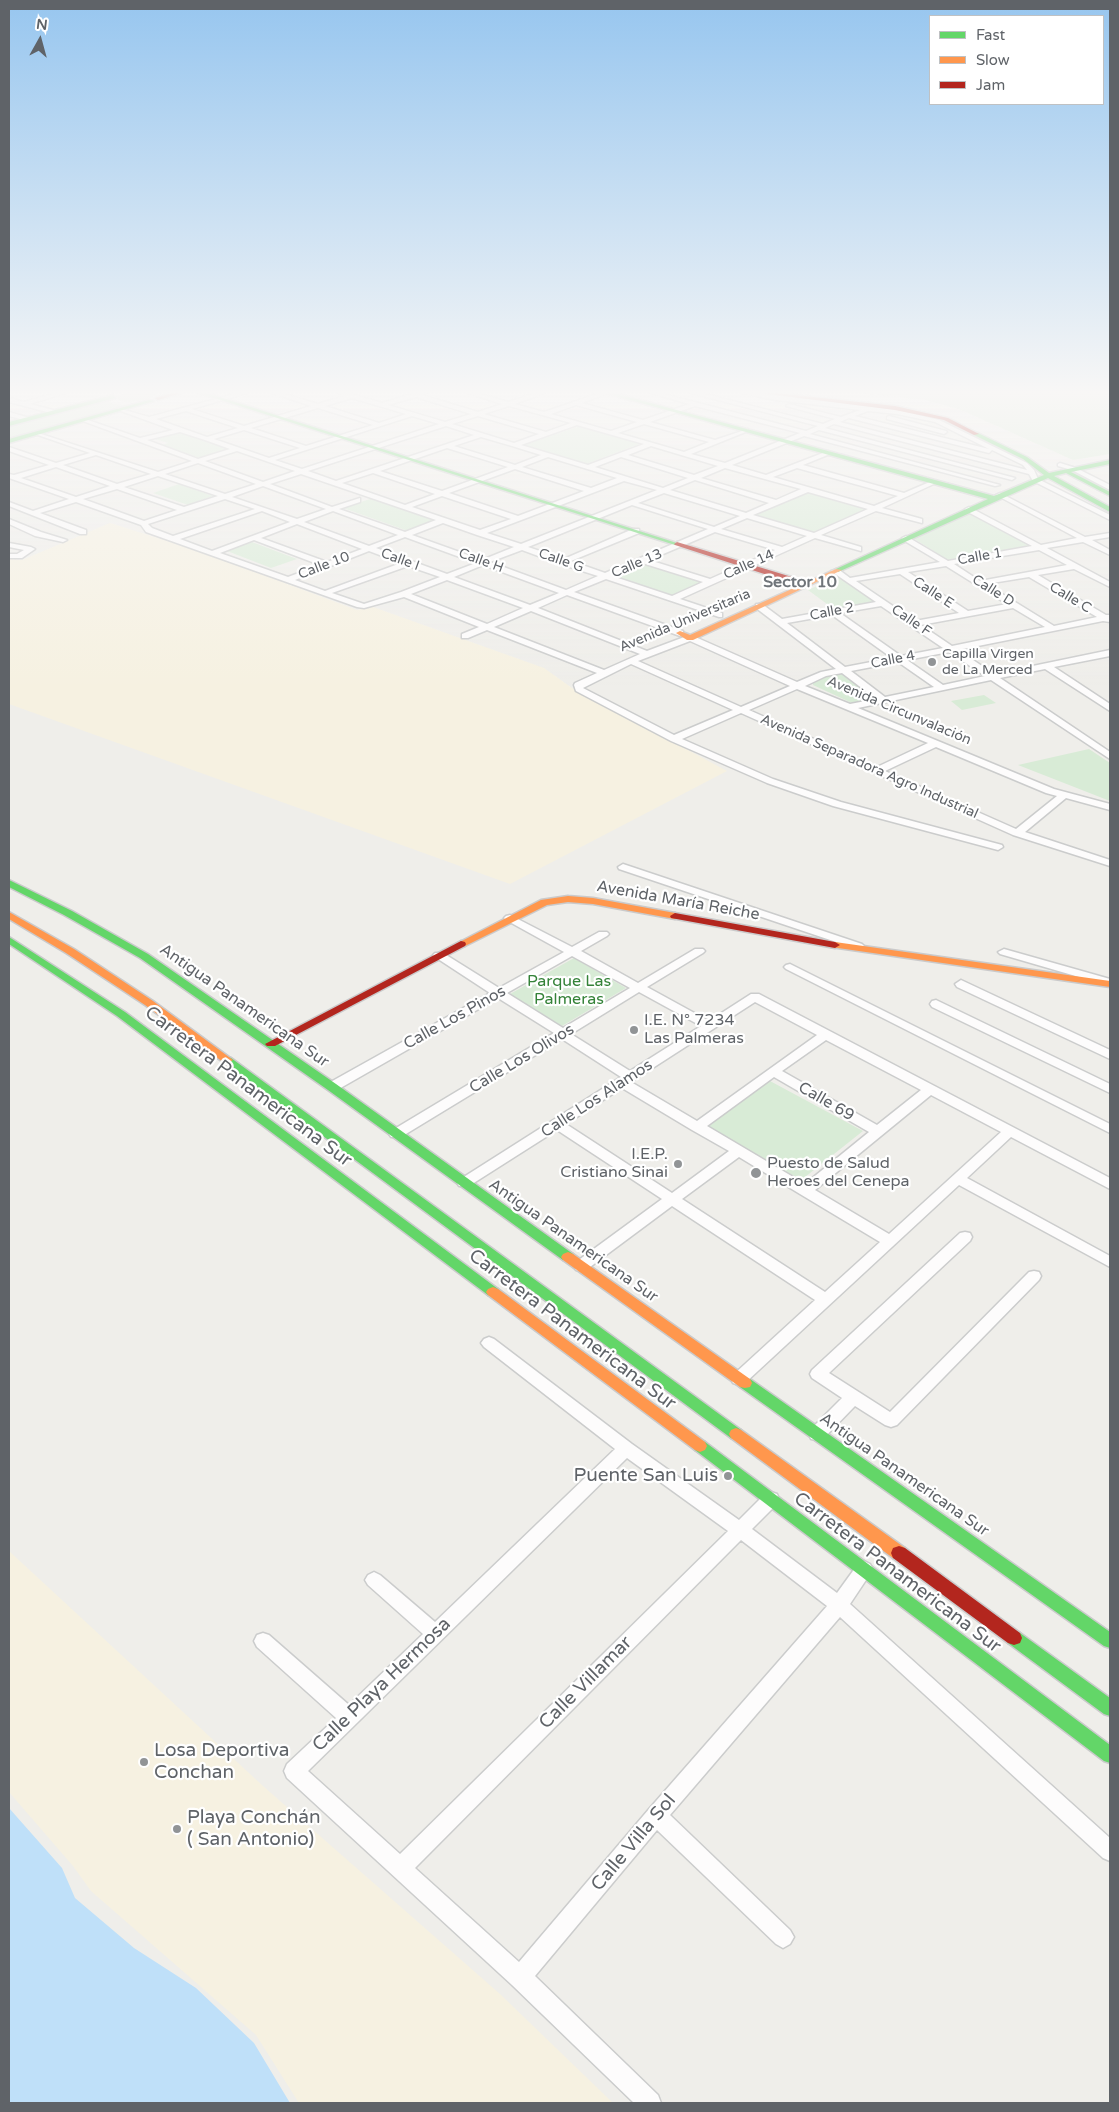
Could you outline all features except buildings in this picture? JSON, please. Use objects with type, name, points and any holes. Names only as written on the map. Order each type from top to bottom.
[{"type":"main road","points":[[514,492],[792,580]]},
{"type":"main road","points":[[969,492],[978,494],[996,492]]},
{"type":"main road","name":"Avenida Universitaria","points":[[685,635],[759,606],[969,509],[996,492]]},
{"type":"main road","points":[[1073,492],[1110,510]]},
{"type":"main road","name":"Avenida Universitaria","points":[[685,635],[719,615],[978,494]]},
{"type":"main road","name":"Antigua Panamericana Sur","points":[[9,883],[68,913],[144,956],[332,1087],[739,1379],[1110,1641]]},
{"type":"main road","name":"Avenida María Reiche","points":[[271,1044],[510,918],[545,902],[580,900],[816,942],[1110,983]]},
{"type":"main road","name":"Carretera Panamericana Sur","points":[[9,915],[77,956],[148,1003],[1110,1708]]},
{"type":"main road","name":"Carretera Panamericana Sur","points":[[9,940],[121,1014],[771,1499],[1110,1755]]},
{"type":"street","points":[[53,492],[144,523],[150,530],[173,539],[326,593],[357,606],[371,605],[404,594],[660,492]]},
{"type":"street","points":[[33,513],[103,492]]},
{"type":"street","points":[[135,492],[185,510]]},
{"type":"street","name":"Calle I","points":[[209,492],[408,562],[647,654]]},
{"type":"street","points":[[144,523],[241,492]]},
{"type":"street","name":"Calle H","points":[[285,492],[685,635]]},
{"type":"street","name":"Calle G","points":[[359,492],[719,615]]},
{"type":"street","points":[[435,492],[517,518]]},
{"type":"street","points":[[405,507],[448,492]]},
{"type":"street","points":[[480,533],[591,492]]},
{"type":"street","points":[[669,492],[858,549]]},
{"type":"street","points":[[742,492],[778,502]]},
{"type":"street","name":"Calle 13","points":[[465,636],[644,561],[802,492]]},
{"type":"street","points":[[817,492],[919,521]]},
{"type":"street","points":[[888,492],[904,496]]},
{"type":"street","name":"Calle 14","points":[[673,599],[914,492]]},
{"type":"street","points":[[996,492],[1110,553]]},
{"type":"street","points":[[1067,492],[1110,518]]},
{"type":"street","points":[[213,553],[357,500]]},
{"type":"street","points":[[631,503],[782,550]]},
{"type":"street","points":[[9,504],[83,532]]},
{"type":"street","points":[[173,539],[262,509]]},
{"type":"street","points":[[969,509],[1110,585]]},
{"type":"street","name":"Calle 10","points":[[288,580],[443,520]]},
{"type":"street","points":[[9,521],[30,530],[63,540]]},
{"type":"street","points":[[30,530],[56,522]]},
{"type":"street","points":[[563,562],[636,531]]},
{"type":"street","name":"Calle 1","points":[[850,580],[1110,535]]},
{"type":"street","points":[[255,538],[328,565]]},
{"type":"street","name":"Calle D","points":[[906,538],[1053,629]]},
{"type":"street","points":[[9,545],[31,550],[19,556],[9,556]]},
{"type":"street","points":[[644,561],[710,582]]},
{"type":"street","points":[[326,593],[408,562]]},
{"type":"street","points":[[980,583],[1076,566]]},
{"type":"street","name":"Calle F","points":[[835,570],[1109,754]]},
{"type":"street","name":"Calle E","points":[[901,571],[966,614]]},
{"type":"street","name":"Calle C","points":[[1030,574],[1108,619]]},
{"type":"street","points":[[404,594],[604,673]]},
{"type":"street","name":"Calle 2","points":[[781,622],[883,603]]},
{"type":"street","points":[[915,624],[1014,605]]},
{"type":"street","points":[[759,606],[883,700]]},
{"type":"street","points":[[834,612],[941,688]]},
{"type":"street","name":"Calle 4","points":[[674,739],[812,677],[843,669],[1108,619]]},
{"type":"street","name":"Avenida Universitaria","points":[[674,739],[579,689],[578,686],[685,635]]},
{"type":"street","name":"Avenida Circunvalación","points":[[685,635],[849,707],[1064,795],[1110,807]]},
{"type":"street","points":[[849,707],[1110,653]]},
{"type":"street","points":[[1100,655],[1110,661]]},
{"type":"street","name":"Avenida Separadora Agro Industrial","points":[[631,661],[1018,833],[1110,863]]},
{"type":"street","points":[[1046,666],[1110,708]]},
{"type":"street","points":[[674,739],[710,756],[801,793],[998,847]]},
{"type":"street","points":[[877,771],[936,743]]},
{"type":"street","points":[[1018,833],[1064,795]]},
{"type":"street","points":[[623,867],[867,949]]},
{"type":"street","points":[[510,918],[710,1026]]},
{"type":"street","name":"Calle Los Pinos","points":[[332,1087],[603,934]]},
{"type":"street","name":"Calle Los Olivos","points":[[396,1134],[699,951]]},
{"type":"street","points":[[1004,952],[1110,983]]},
{"type":"street","points":[[440,955],[563,1034],[697,1127],[890,1241]]},
{"type":"street","points":[[790,967],[1110,1129]]},
{"type":"street","points":[[961,984],[1110,1056]]},
{"type":"street","name":"Calle Los Alamos","points":[[464,1183],[755,997],[826,1034]]},
{"type":"street","points":[[936,1004],[1110,1089]]},
{"type":"street","points":[[697,1127],[826,1034],[1110,1184]]},
{"type":"street","name":"Calle 69","points":[[774,1072],[878,1131]]},
{"type":"street","points":[[805,1191],[930,1089]]},
{"type":"street","points":[[557,1124],[826,1300]]},
{"type":"street","points":[[739,1379],[1010,1131]]},
{"type":"street","points":[[581,1266],[738,1151]]},
{"type":"street","points":[[959,1178],[1110,1262]]},
{"type":"street","points":[[965,1236],[818,1374],[891,1421],[1034,1276]]},
{"type":"street","points":[[489,1343],[626,1450],[740,1529],[839,1605],[1110,1851]]},
{"type":"street","points":[[817,1434],[854,1397]]},
{"type":"street","name":"Calle Playa Hermosa","points":[[520,1977],[294,1771],[626,1450]]},
{"type":"street","name":"Calle Villamar","points":[[401,1868],[771,1499]]},
{"type":"street","name":"Calle Villa Sol","points":[[520,1977],[656,1816],[839,1605],[864,1570]]},
{"type":"street","points":[[374,1580],[436,1634]]},
{"type":"street","points":[[263,1641],[349,1717]]},
{"type":"street","points":[[656,1816],[782,1937]]},
{"type":"street","points":[[520,1977],[650,2103]]},
{"type":"green space","points":[[200,492],[213,496],[188,505],[153,493]]},
{"type":"green space","points":[[811,492],[871,508],[814,534],[753,516]]},
{"type":"green space","points":[[373,498],[438,520],[408,531],[343,508]]},
{"type":"green space","points":[[969,512],[1033,546],[949,561],[913,538]]},
{"type":"green space","points":[[252,542],[297,559],[271,568],[227,551]]},
{"type":"green space","points":[[645,563],[704,582],[673,597],[615,576]]},
{"type":"green space","points":[[840,576],[880,602],[835,610],[808,590]]},
{"type":"green space","points":[[834,673],[844,673],[878,697],[852,703],[813,685],[813,681]]},
{"type":"green space","points":[[984,695],[996,703],[962,710],[951,701]]},
{"type":"green space","points":[[1089,749],[1110,763],[1110,801],[1018,765]]},
{"type":"green space","name":"Parque Las Palmeras","points":[[574,958],[626,988],[562,1026],[510,994]]},
{"type":"green space","points":[[770,1081],[863,1131],[800,1181],[707,1126]]},
{"type":"sand","points":[[110,523],[199,551],[357,610],[373,607],[544,668],[572,688],[727,771],[510,884],[9,704],[9,559],[22,560]]},
{"type":"sand","name":"Playa Conchán ( San Antonio)","points":[[9,1551],[263,1786],[500,1994],[613,2103],[299,2103],[256,2035],[91,1891],[73,1866],[9,1792]]},
{"type":"water","points":[[9,1808],[62,1868],[75,1898],[134,1948],[196,1988],[254,2043],[290,2103],[9,2103]]},
{"type":"traffic: fast","points":[[512,492],[677,544]]},
{"type":"traffic: fast","points":[[968,492],[992,498]]},
{"type":"traffic: fast","points":[[838,570],[1010,492]]},
{"type":"traffic: fast","points":[[1077,492],[1110,510]]},
{"type":"traffic: fast","points":[[1105,492],[1110,494]]},
{"type":"traffic: fast","points":[[9,883],[68,913],[144,956],[332,1087],[568,1257]]},
{"type":"traffic: fast","points":[[9,940],[121,1014],[493,1292]]},
{"type":"traffic: fast","points":[[227,1060],[736,1434]]},
{"type":"traffic: fast","points":[[745,1383],[1110,1641]]},
{"type":"traffic: fast","points":[[700,1446],[1110,1755]]},
{"type":"traffic: fast","points":[[1014,1638],[1110,1708]]},
{"type":"traffic: slow","points":[[680,633],[690,638],[838,570]]},
{"type":"traffic: slow","points":[[461,944],[545,902],[568,899],[593,901],[675,916]]},
{"type":"traffic: slow","points":[[9,915],[70,951],[149,1003],[227,1060]]},
{"type":"traffic: slow","points":[[835,945],[1110,984]]},
{"type":"traffic: slow","points":[[568,1257],[745,1383]]},
{"type":"traffic: slow","points":[[493,1292],[700,1446]]},
{"type":"traffic: slow","points":[[736,1434],[899,1553]]},
{"type":"traffic: jam","points":[[677,544],[792,580]]},
{"type":"traffic: jam","points":[[675,916],[835,945]]},
{"type":"traffic: jam","points":[[271,1044],[461,944]]},
{"type":"traffic: jam","points":[[899,1553],[1014,1638]]},
{"type":"place","name":"Capilla Virgen de La Merced","points":[[932,662]]},
{"type":"place","name":"I.E. N° 7234 Las Palmeras","points":[[634,1030]]},
{"type":"place","name":"I.E.P. Cristiano Sinai","points":[[678,1164]]},
{"type":"place","name":"Puesto de Salud Heroes del Cenepa","points":[[756,1173]]},
{"type":"place","name":"Puente San Luis","points":[[728,1476]]},
{"type":"place","name":"Losa Deportiva Conchan","points":[[144,1762]]},
{"type":"place","name":"Playa Conchán ( San Antonio)","points":[[177,1829]]},
{"type":"district","name":"Sector 10","points":[[800,583]]}]
